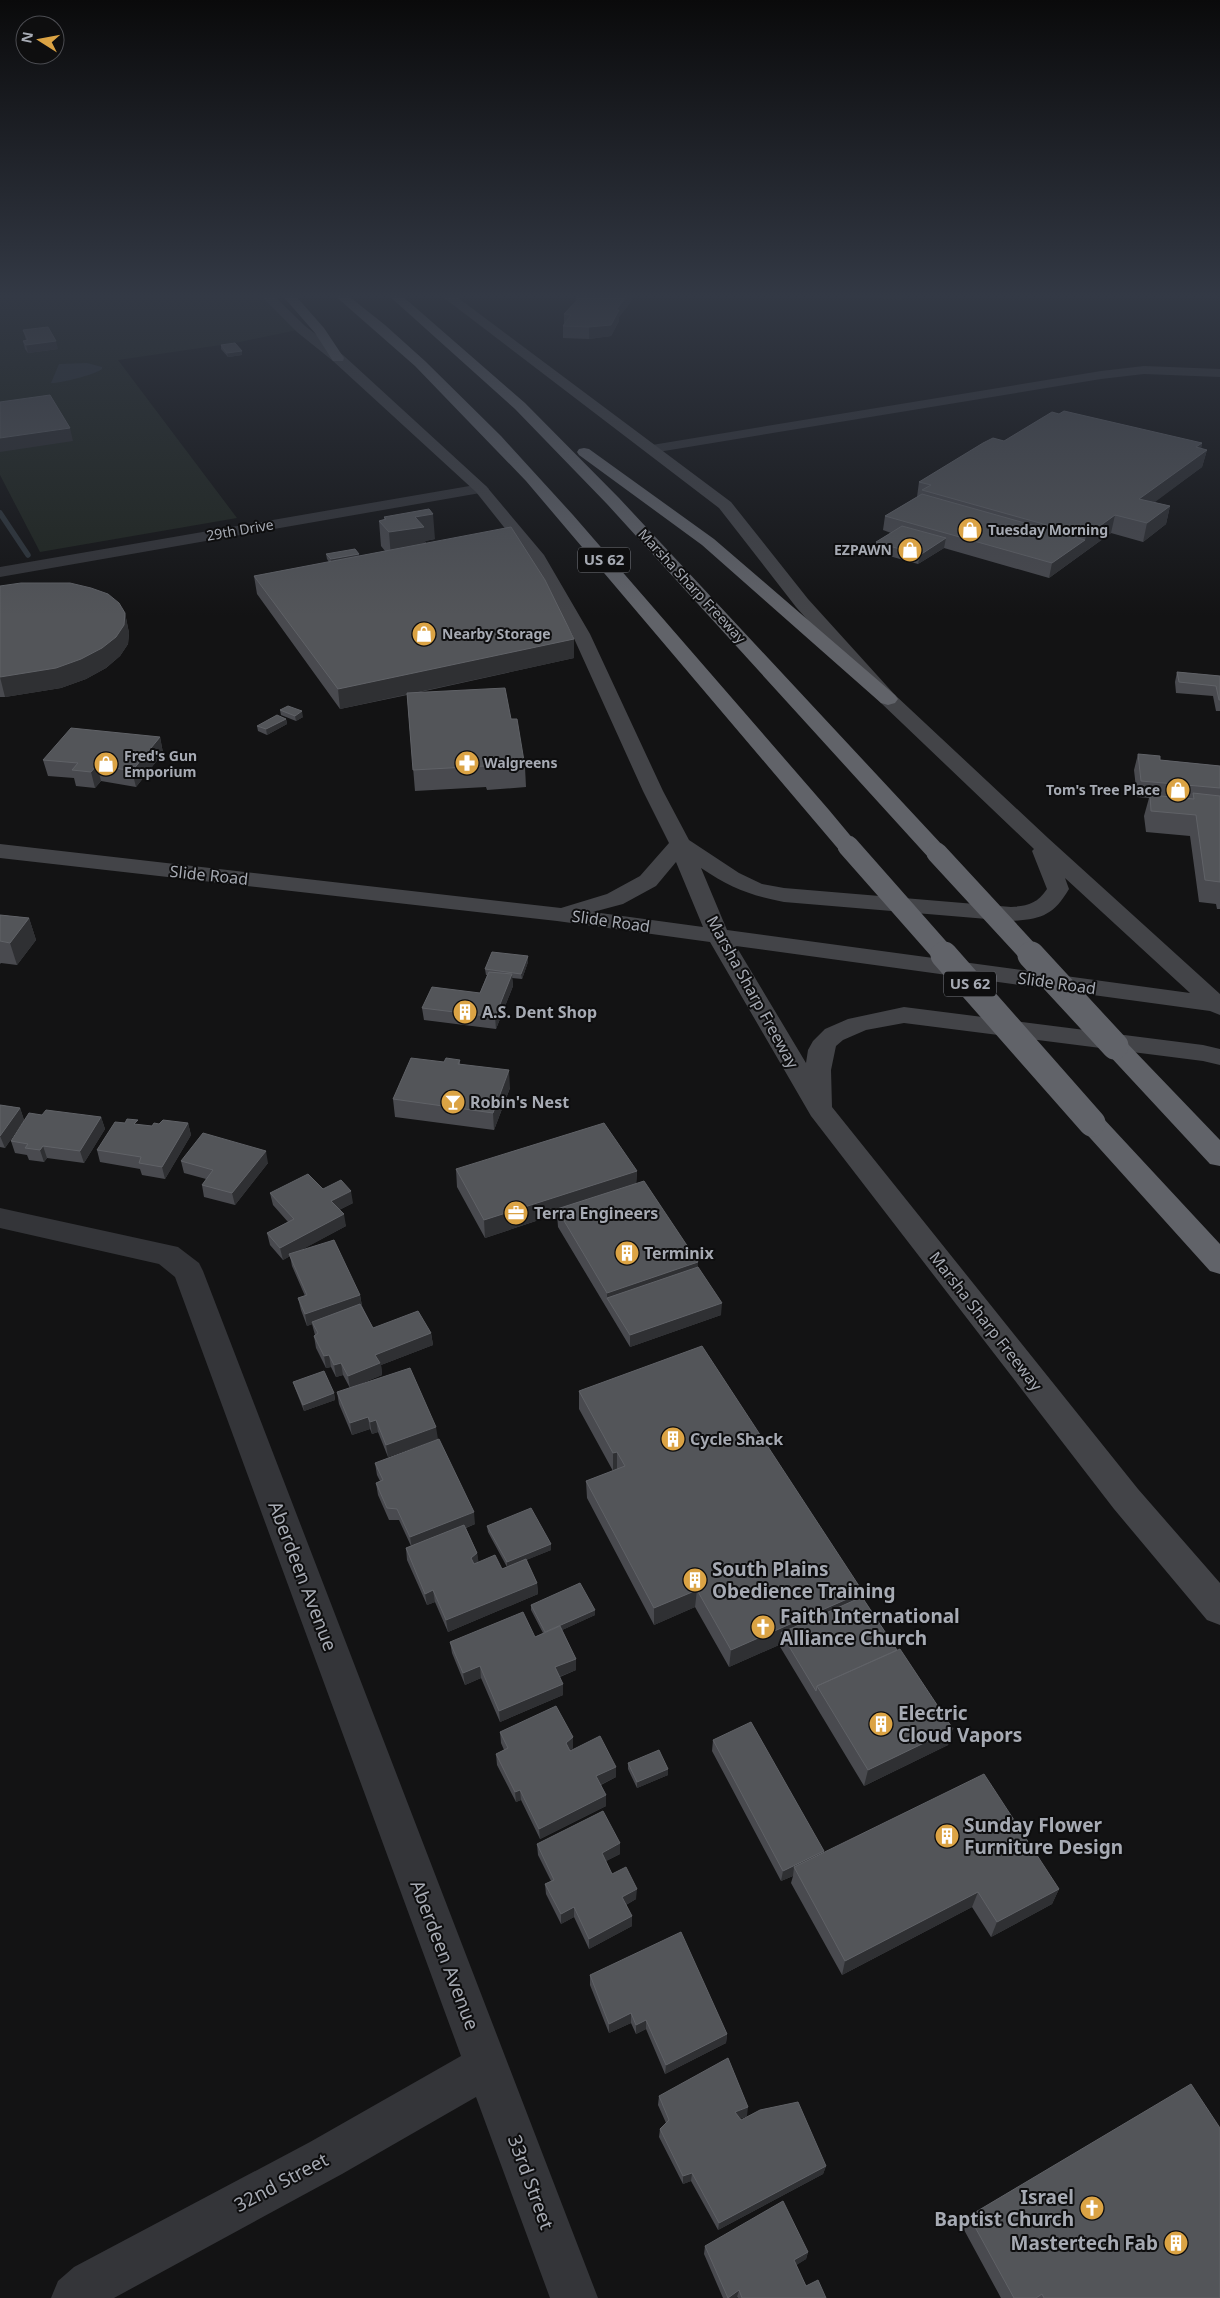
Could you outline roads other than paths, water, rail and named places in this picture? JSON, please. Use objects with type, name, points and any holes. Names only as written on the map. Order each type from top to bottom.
[{"type":"highway","name":"US 62","points":[[457,401],[481,423],[562,511],[848,846],[1092,1123],[1220,1263]]},
{"type":"highway","name":"Marsha Sharp Freeway","points":[[515,401],[613,501],[937,853],[1217,1153]]},
{"type":"highway","points":[[520,406],[708,542],[888,699]]},
{"type":"main road","name":"Marsha Sharp Freeway","points":[[385,401],[481,489],[538,559],[581,634],[653,791],[680,844],[718,936],[820,1110],[1126,1499],[1220,1609]]},
{"type":"main road","points":[[588,401],[652,449],[677,461],[726,505],[802,603],[888,699],[1040,843],[1219,1005]]},
{"type":"main road","points":[[557,914],[615,899],[648,881],[680,844],[731,878],[755,889],[784,895],[1011,914],[1038,912],[1051,902],[1058,889],[1040,843]]},
{"type":"main road","name":"Slide Road","points":[[0,852],[557,914],[1219,1005]]},
{"type":"main road","points":[[820,1110],[817,1075],[821,1048],[836,1032],[870,1020],[904,1015],[1203,1053],[1220,1057]]},
{"type":"street","points":[[652,449],[948,401]]},
{"type":"street","points":[[878,426],[1017,401]]},
{"type":"street","points":[[815,424],[831,435]]},
{"type":"street","name":"29th Drive","points":[[0,572],[481,489]]},
{"type":"street","name":"Aberdeen Avenue","points":[[0,1218],[168,1255],[188,1271],[487,2066]]},
{"type":"street","name":"32nd Street","points":[[75,2298],[91,2284],[326,2158],[487,2066]]},
{"type":"street","name":"33rd Street","points":[[487,2066],[574,2298]]},
{"type":"waterway","points":[[0,513],[28,555]]},
{"type":"place","name":"Tuesday Morning","points":[[970,530]]},
{"type":"place","name":"EZPAWN","points":[[910,550]]},
{"type":"place","name":"Nearby Storage","points":[[424,634]]},
{"type":"place","name":"Walgreens","points":[[467,763]]},
{"type":"place","name":"Fred's Gun Emporium","points":[[106,764]]},
{"type":"place","name":"Tom's Tree Place","points":[[1178,790]]},
{"type":"place","name":"A.S. Dent Shop","points":[[465,1012]]},
{"type":"place","name":"Robin's Nest","points":[[453,1102]]},
{"type":"place","name":"Terra Engineers","points":[[516,1213]]},
{"type":"place","name":"Terminix","points":[[627,1253]]},
{"type":"place","name":"Cycle Shack","points":[[673,1439]]},
{"type":"place","name":"South Plains Obedience Training","points":[[695,1580]]},
{"type":"place","name":"Faith International Alliance Church","points":[[763,1627]]},
{"type":"place","name":"Electric Cloud Vapors","points":[[881,1724]]},
{"type":"place","name":"Sunday Flower Furniture Design","points":[[947,1836]]},
{"type":"place","name":"Israel Baptist Church","points":[[1092,2208]]},
{"type":"place","name":"Mastertech Fab","points":[[1176,2243]]}]
